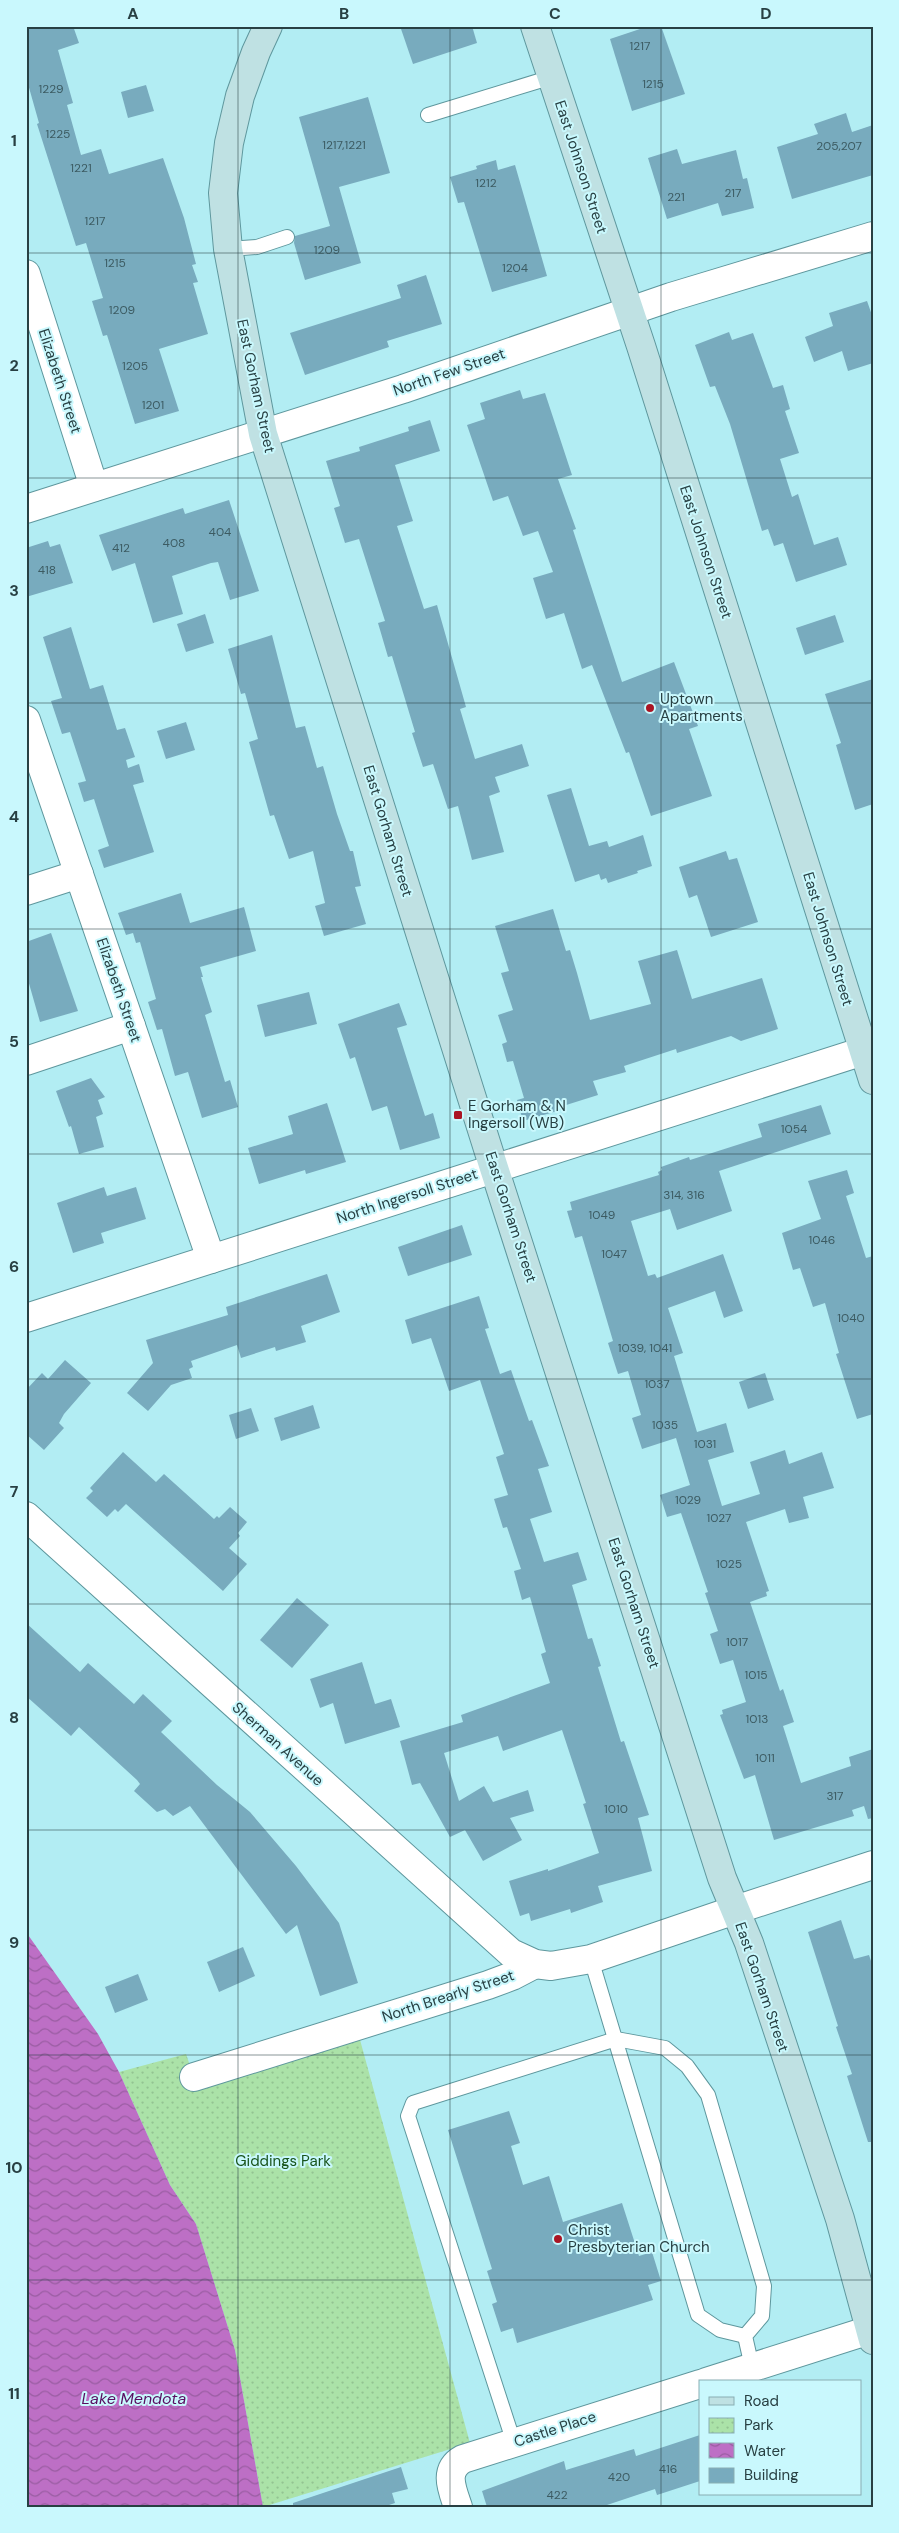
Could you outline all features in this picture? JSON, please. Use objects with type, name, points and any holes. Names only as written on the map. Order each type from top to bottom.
[{"type":"main road","name":"East Gorham Street","points":[[268,26],[240,96],[229,142],[223,193],[228,249],[263,434],[494,1168],[719,1869],[749,1943],[840,2218],[866,2283],[871,2335]]},
{"type":"main road","name":"East Johnson Street","points":[[535,26],[868,1049],[873,1080]]},
{"type":"street","name":"North Few Street","points":[[26,508],[403,389],[629,311],[873,236]]},
{"type":"street","name":"Elizabeth Street","points":[[26,274],[94,487]]},
{"type":"street","name":"Elizabeth Street","points":[[26,720],[210,1259]]},
{"type":"street","points":[[26,891],[79,874]]},
{"type":"street","points":[[26,1061],[131,1026]]},
{"type":"street","name":"North Ingersoll Street","points":[[26,1318],[868,1049]]},
{"type":"street","name":"Sherman Avenue","points":[[26,1516],[504,1948],[535,1964]]},
{"type":"street","name":"North Brearly Street","points":[[194,2077],[488,1985],[512,1976],[535,1964],[551,1966],[591,1958],[873,1865]]},
{"type":"street","points":[[712,2380],[752,2367],[871,2335]]},
{"type":"street","name":"Castle Place","points":[[458,2507],[450,2475],[457,2462],[699,2384]]},
{"type":"lane","points":[[428,116],[552,76]]},
{"type":"lane","points":[[228,249],[257,247],[288,237]]},
{"type":"lane","points":[[591,1958],[698,2315],[720,2330],[745,2336]]},
{"type":"lane","points":[[514,2443],[408,2116],[413,2103],[616,2039],[665,2048],[687,2066],[708,2095],[764,2286],[762,2316],[745,2336]]},
{"type":"lane","points":[[745,2336],[752,2367]]},
{"type":"green space","name":"Giddings Park","points":[[356,2025],[470,2443],[263,2507],[235,2350],[196,2224],[170,2185],[119,2072],[186,2054],[194,2077]]},
{"type":"water","name":"Lake Mendota","points":[[26,1932],[98,2034],[119,2072],[170,2185],[196,2224],[235,2350],[263,2507],[26,2507]]},
{"type":"building","points":[[26,26],[73,26],[79,43],[58,50],[73,103],[67,105],[81,155],[101,149],[109,174],[163,158],[184,218],[196,264],[192,265],[198,282],[193,283],[208,334],[159,349],[179,411],[135,424],[107,335],[103,336],[92,301],[103,298],[86,243],[76,246],[37,124],[39,123],[26,77]]},
{"type":"building","points":[[400,26],[472,26],[477,43],[413,64]]},
{"type":"building","points":[[649,26],[661,26],[685,94],[632,111],[610,39]]},
{"type":"building","points":[[146,85],[154,111],[128,118],[121,92]]},
{"type":"building","points":[[368,97],[390,173],[339,187],[361,263],[305,280],[294,243],[295,236],[330,226],[299,117]]},
{"type":"building","points":[[846,113],[852,132],[873,125],[873,175],[792,199],[777,147],[818,134],[814,124]]},
{"type":"building","points":[[677,149],[682,164],[736,150],[743,179],[747,178],[754,208],[722,216],[718,203],[667,219],[648,158]]},
{"type":"building","points":[[496,160],[498,170],[515,165],[547,276],[492,292],[464,202],[458,203],[450,177],[477,169],[476,166]]},
{"type":"building","points":[[426,275],[442,324],[387,341],[389,347],[305,375],[290,333],[401,298],[397,285]]},
{"type":"building","points":[[867,301],[873,318],[873,363],[848,371],[842,351],[814,362],[805,337],[833,326],[829,313]]},
{"type":"building","points":[[729,332],[732,340],[753,333],[773,388],[783,385],[790,409],[785,411],[799,453],[780,459],[792,497],[798,494],[814,545],[838,537],[847,565],[796,582],[783,543],[774,546],[768,529],[762,531],[730,424],[715,386],[710,387],[695,345]]},
{"type":"building","points":[[520,390],[523,399],[545,393],[572,475],[558,479],[576,529],[573,530],[622,682],[674,662],[698,726],[689,729],[712,796],[651,816],[629,752],[626,753],[592,665],[582,669],[564,613],[546,619],[533,578],[553,572],[538,531],[523,536],[508,496],[493,501],[467,425],[485,419],[480,403]]},
{"type":"building","points":[[430,420],[440,451],[395,465],[413,521],[397,526],[424,609],[437,605],[466,707],[460,709],[475,759],[522,744],[529,766],[495,777],[500,792],[489,796],[504,852],[472,860],[458,806],[448,809],[433,764],[423,767],[412,733],[415,732],[392,656],[388,657],[378,623],[385,621],[359,539],[345,543],[334,508],[340,506],[326,461],[360,451],[359,447],[409,431],[408,427]]},
{"type":"building","points":[[229,500],[259,591],[230,600],[218,562],[211,563],[172,576],[183,614],[153,623],[135,563],[112,571],[99,535],[183,508],[185,514]]},
{"type":"building","points":[[48,541],[50,547],[60,544],[73,583],[26,597],[26,548]]},
{"type":"building","points":[[205,614],[214,643],[186,652],[177,624]]},
{"type":"building","points":[[835,615],[844,642],[805,655],[796,628]]},
{"type":"building","points":[[71,627],[90,689],[103,685],[117,730],[125,728],[135,757],[126,760],[128,768],[139,764],[144,782],[133,785],[154,852],[104,868],[98,850],[109,846],[94,799],[84,802],[78,783],[86,781],[70,732],[62,734],[51,701],[62,698],[43,637]]},
{"type":"building","points":[[272,635],[296,728],[305,726],[317,768],[323,766],[350,851],[353,851],[361,886],[355,887],[366,924],[324,936],[315,906],[325,903],[313,851],[289,859],[274,815],[270,816],[249,742],[258,739],[245,693],[241,694],[228,649]]},
{"type":"building","points":[[873,679],[873,804],[855,810],[836,745],[841,743],[825,694]]},
{"type":"building","points":[[186,722],[195,750],[166,759],[157,731]]},
{"type":"building","points":[[571,788],[589,846],[607,841],[609,847],[643,835],[652,866],[608,883],[606,878],[601,880],[599,874],[575,882],[547,795]]},
{"type":"building","points":[[726,851],[729,860],[737,858],[758,922],[711,937],[697,895],[689,898],[679,867]]},
{"type":"building","points":[[181,893],[190,923],[244,907],[256,951],[200,967],[203,977],[201,977],[212,1012],[205,1015],[225,1082],[230,1080],[238,1107],[202,1118],[188,1072],[175,1076],[162,1029],[157,1030],[148,1002],[156,999],[140,942],[136,943],[133,933],[126,935],[118,913]]},
{"type":"building","points":[[553,909],[566,951],[570,950],[590,1020],[651,1004],[638,961],[677,950],[692,999],[762,978],[778,1029],[741,1041],[731,1036],[677,1053],[676,1049],[624,1066],[626,1072],[593,1081],[598,1095],[563,1106],[564,1109],[523,1121],[517,1100],[524,1098],[513,1061],[507,1062],[502,1044],[507,1042],[498,1015],[513,1010],[501,973],[509,971],[495,926]]},
{"type":"building","points":[[51,933],[78,1011],[40,1022],[26,973],[26,942]]},
{"type":"building","points":[[309,992],[317,1024],[265,1037],[257,1005]]},
{"type":"building","points":[[399,1003],[407,1025],[397,1028],[425,1116],[433,1113],[440,1138],[400,1150],[387,1106],[372,1111],[355,1057],[350,1059],[338,1024]]},
{"type":"building","points":[[91,1078],[105,1097],[98,1100],[103,1114],[96,1117],[104,1147],[79,1154],[71,1126],[69,1127],[56,1091]]},
{"type":"building","points":[[327,1103],[346,1162],[306,1174],[305,1170],[259,1184],[248,1148],[293,1134],[288,1116]]},
{"type":"building","points":[[821,1105],[831,1134],[719,1171],[732,1211],[677,1230],[670,1209],[631,1221],[648,1276],[655,1274],[657,1278],[723,1254],[743,1311],[724,1318],[715,1291],[668,1308],[683,1353],[674,1356],[697,1432],[726,1423],[734,1452],[708,1460],[722,1506],[760,1494],[750,1462],[785,1450],[789,1464],[822,1452],[834,1488],[803,1497],[809,1518],[789,1523],[785,1509],[746,1522],[769,1591],[766,1592],[767,1596],[750,1602],[780,1691],[783,1689],[794,1722],[783,1726],[801,1783],[851,1766],[849,1757],[873,1749],[873,1818],[868,1819],[864,1806],[852,1810],[854,1816],[774,1840],[755,1775],[744,1779],[720,1715],[723,1714],[722,1710],[746,1702],[733,1660],[720,1664],[710,1634],[718,1631],[705,1593],[708,1592],[681,1513],[667,1517],[660,1495],[690,1485],[676,1438],[642,1449],[632,1418],[641,1415],[628,1371],[618,1374],[608,1343],[613,1341],[582,1236],[575,1238],[567,1211],[572,1210],[570,1202],[659,1175],[658,1172],[662,1170],[661,1167],[689,1157],[690,1160],[762,1137],[758,1124]]},
{"type":"building","points":[[847,1170],[854,1193],[846,1196],[866,1258],[873,1256],[873,1414],[857,1419],[836,1354],[839,1353],[825,1303],[813,1307],[800,1268],[793,1270],[782,1233],[821,1219],[808,1181]]},
{"type":"building","points":[[104,1187],[107,1196],[136,1187],[146,1219],[101,1233],[104,1243],[73,1253],[57,1203]]},
{"type":"building","points":[[462,1225],[472,1255],[408,1276],[398,1247]]},
{"type":"building","points":[[327,1274],[340,1312],[301,1326],[306,1342],[276,1351],[275,1347],[241,1358],[237,1345],[191,1361],[193,1367],[189,1369],[192,1378],[171,1385],[148,1411],[127,1393],[153,1363],[146,1340],[228,1315],[226,1307]]},
{"type":"building","points":[[479,1296],[489,1328],[485,1329],[500,1374],[511,1370],[529,1421],[532,1420],[549,1466],[538,1469],[552,1512],[530,1519],[544,1562],[578,1552],[587,1580],[572,1585],[588,1639],[592,1638],[601,1666],[598,1667],[621,1742],[624,1741],[649,1815],[638,1818],[652,1871],[598,1886],[603,1902],[571,1913],[570,1909],[531,1921],[529,1913],[520,1916],[509,1881],[548,1869],[548,1871],[599,1853],[583,1804],[586,1803],[562,1730],[503,1751],[498,1736],[444,1753],[459,1801],[484,1786],[493,1802],[528,1790],[534,1811],[510,1818],[522,1840],[483,1861],[465,1830],[450,1837],[420,1783],[412,1785],[400,1741],[463,1722],[461,1715],[550,1683],[541,1654],[546,1652],[530,1597],[522,1600],[514,1571],[521,1569],[507,1527],[503,1528],[494,1499],[508,1495],[496,1457],[504,1454],[480,1380],[449,1391],[431,1338],[412,1344],[405,1320]]},
{"type":"building","points":[[65,1360],[91,1383],[64,1414],[59,1423],[64,1428],[44,1450],[26,1434],[26,1390],[42,1373],[48,1379]]},
{"type":"building","points":[[765,1373],[774,1400],[748,1409],[739,1382]]},
{"type":"building","points":[[313,1405],[320,1428],[281,1441],[274,1418]]},
{"type":"building","points":[[251,1408],[259,1431],[236,1439],[229,1415]]},
{"type":"building","points":[[123,1452],[156,1482],[164,1474],[214,1519],[217,1516],[219,1518],[230,1507],[247,1522],[238,1533],[240,1536],[229,1548],[247,1564],[223,1591],[126,1504],[118,1512],[115,1509],[107,1517],[86,1498],[93,1491],[90,1488]]},
{"type":"building","points":[[297,1598],[329,1625],[292,1668],[260,1640]]},
{"type":"building","points":[[26,1623],[80,1672],[88,1663],[134,1704],[143,1694],[172,1721],[161,1732],[217,1785],[250,1812],[296,1866],[339,1923],[358,1983],[320,1996],[297,1925],[286,1934],[190,1806],[173,1816],[165,1809],[157,1812],[134,1791],[140,1784],[137,1780],[79,1727],[71,1736],[26,1696]]},
{"type":"building","points":[[362,1662],[375,1704],[391,1699],[400,1727],[345,1744],[333,1703],[320,1708],[310,1679]]},
{"type":"building","points":[[841,1920],[854,1959],[869,1955],[873,1967],[873,2142],[868,2142],[847,2076],[852,2074],[808,1932]]},
{"type":"building","points":[[243,1947],[255,1976],[219,1992],[207,1962]]},
{"type":"building","points":[[138,1974],[148,2000],[115,2013],[105,1987]]},
{"type":"building","name":"Christ Presbyterian Church","points":[[509,2111],[520,2143],[511,2146],[523,2185],[549,2176],[563,2222],[622,2203],[639,2256],[652,2252],[661,2281],[648,2285],[653,2300],[517,2343],[513,2328],[501,2332],[492,2304],[497,2302],[487,2271],[492,2269],[448,2130]]},
{"type":"building","points":[[699,2435],[699,2481],[657,2495],[655,2489],[601,2507],[487,2507],[482,2491],[564,2461],[566,2470],[634,2449],[636,2456]]},
{"type":"building","points":[[401,2467],[408,2489],[392,2493],[395,2503],[383,2507],[293,2507],[293,2503]]},
{"type":"place","name":"Uptown Apartments","points":[[650,708]]},
{"type":"place","name":"E Gorham & N Ingersoll (WB)","points":[[458,1115]]},
{"type":"place","name":"Christ Presbyterian Church","points":[[558,2239]]}]
